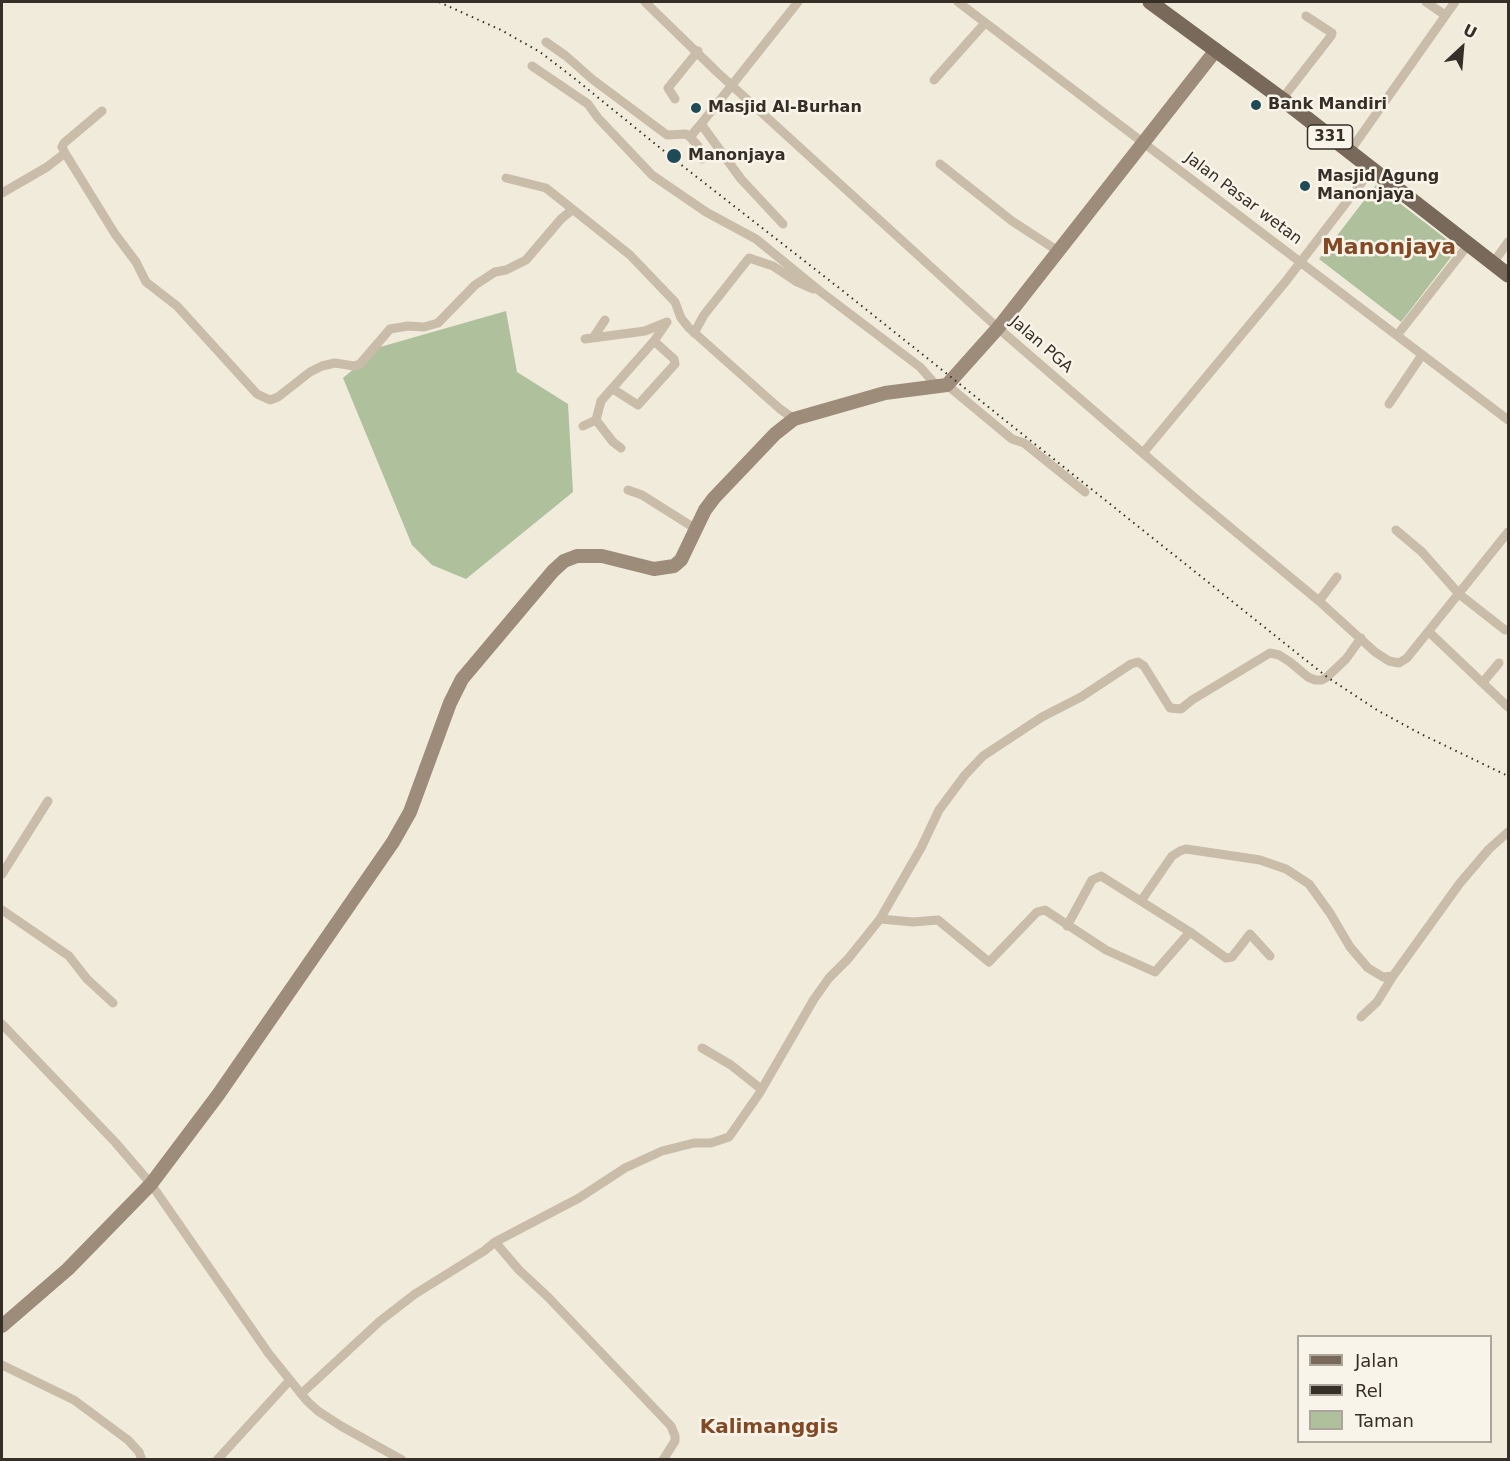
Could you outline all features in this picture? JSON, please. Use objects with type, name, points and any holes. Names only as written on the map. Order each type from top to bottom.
[{"type":"main road","name":"331","points":[[1150,2],[1282,99],[1509,275]]},
{"type":"main road","points":[[2,1326],[68,1269],[151,1184],[218,1095],[393,842],[410,812],[450,703],[462,680],[478,658],[553,571],[564,561],[578,556],[596,556],[654,569],[674,566],[681,560],[710,504],[728,481],[775,434],[794,419],[885,393],[942,385],[998,327],[1216,50]]},
{"type":"street","name":"Jalan PGA","points":[[645,2],[732,85],[998,327],[1389,662],[1399,663],[1429,632]]},
{"type":"street","points":[[690,137],[798,2]]},
{"type":"street","name":"Jalan Pasar wetan","points":[[958,2],[1509,420]]},
{"type":"street","points":[[1426,2],[1445,15]]},
{"type":"street","points":[[1350,151],[1455,2]]},
{"type":"street","points":[[1282,99],[1332,33],[1306,16]]},
{"type":"street","points":[[934,80],[984,23]]},
{"type":"street","points":[[546,42],[662,132],[667,135],[686,134],[698,146],[702,159]]},
{"type":"street","points":[[675,99],[668,88],[698,51]]},
{"type":"street","points":[[532,66],[588,104],[598,118],[652,175],[706,212],[756,238],[821,292],[1012,439],[1024,443],[1085,492]]},
{"type":"street","points":[[102,111],[64,143],[62,147],[65,153],[115,234],[136,262],[146,282],[177,306],[257,394],[270,400],[278,397],[310,372],[326,364],[354,366],[360,364],[390,329],[408,326],[424,327],[438,322],[475,285],[495,272],[512,268],[526,260],[561,219],[572,210]]},
{"type":"street","points":[[700,124],[741,179],[783,224]]},
{"type":"street","points":[[2,193],[65,153]]},
{"type":"street","points":[[940,164],[1012,221],[1058,251]]},
{"type":"street","points":[[1143,453],[1372,169]]},
{"type":"street","points":[[506,178],[543,187],[647,271],[675,302],[681,318],[694,333],[794,419]]},
{"type":"street","points":[[1493,263],[1509,242]]},
{"type":"street","points":[[1398,334],[1468,245]]},
{"type":"street","points":[[694,333],[704,315],[749,258],[773,266],[797,282],[821,292]]},
{"type":"street","points":[[605,320],[589,339],[645,331],[681,318]]},
{"type":"street","points":[[596,420],[601,401],[667,322]]},
{"type":"street","points":[[613,389],[637,406],[675,364],[674,359],[654,340]]},
{"type":"street","points":[[1389,404],[1422,355]]},
{"type":"street","points":[[583,426],[596,420]]},
{"type":"street","points":[[596,420],[613,442],[621,448]]},
{"type":"street","points":[[628,490],[642,495],[696,529]]},
{"type":"street","points":[[1396,530],[1422,552],[1459,594],[1505,630]]},
{"type":"street","points":[[1509,532],[1429,632],[1509,707]]},
{"type":"street","points":[[1319,601],[1337,577]]},
{"type":"street","points":[[301,1394],[380,1321],[415,1294],[495,1242],[579,1198],[625,1168],[653,1155],[694,1143],[711,1143],[729,1137],[761,1089],[814,999],[880,919],[921,848],[939,810],[983,756],[1042,717],[1081,697],[1131,664],[1138,662],[1144,666],[1170,708],[1181,709],[1270,653],[1279,655],[1308,677],[1322,680],[1346,659],[1361,638]]},
{"type":"street","points":[[1483,682],[1499,663]]},
{"type":"street","points":[[2,874],[48,801]]},
{"type":"street","points":[[1360,1017],[1377,1002],[1460,883],[1489,849],[1509,832]]},
{"type":"street","points":[[1141,901],[1172,856],[1180,851],[1186,849],[1260,860],[1286,868],[1309,884],[1350,947],[1368,968],[1383,977],[1393,976]]},
{"type":"street","points":[[1067,926],[1092,880],[1097,877],[1105,878],[1190,932],[1227,959],[1232,957],[1250,934],[1270,956]]},
{"type":"street","points":[[2,910],[69,956],[87,979],[113,1003]]},
{"type":"street","points":[[880,919],[913,922],[938,920],[989,962],[1039,910],[1049,912],[1106,950],[1155,972],[1190,932]]},
{"type":"street","points":[[2,1024],[115,1142],[151,1184],[301,1394],[318,1411],[402,1460]]},
{"type":"street","points":[[702,1048],[731,1065],[761,1089]]},
{"type":"street","points":[[495,1242],[519,1270],[548,1297],[671,1426],[675,1441],[663,1460]]},
{"type":"street","points":[[2,1365],[74,1400],[128,1440],[140,1456],[130,1460]]},
{"type":"street","points":[[217,1460],[290,1380]]},
{"type":"green space","points":[[1376,185],[1458,248],[1401,322],[1319,259]]},
{"type":"green space","points":[[506,311],[517,372],[568,404],[573,492],[466,579],[432,565],[412,545],[343,378],[380,347]]},
{"type":"railway","points":[[439,2],[501,30],[540,52],[1327,677],[1377,710],[1508,776]]},
{"type":"place","name":"Bank Mandiri","points":[[1256,105]]},
{"type":"place","name":"Masjid Al-Burhan","points":[[696,108]]},
{"type":"place","name":"Manonjaya","points":[[674,156]]},
{"type":"place","name":"Masjid Agung Manonjaya","points":[[1305,186]]},
{"type":"district","name":"Manonjaya","points":[[1389,248]]},
{"type":"district","name":"Kalimanggis","points":[[769,1428]]}]
